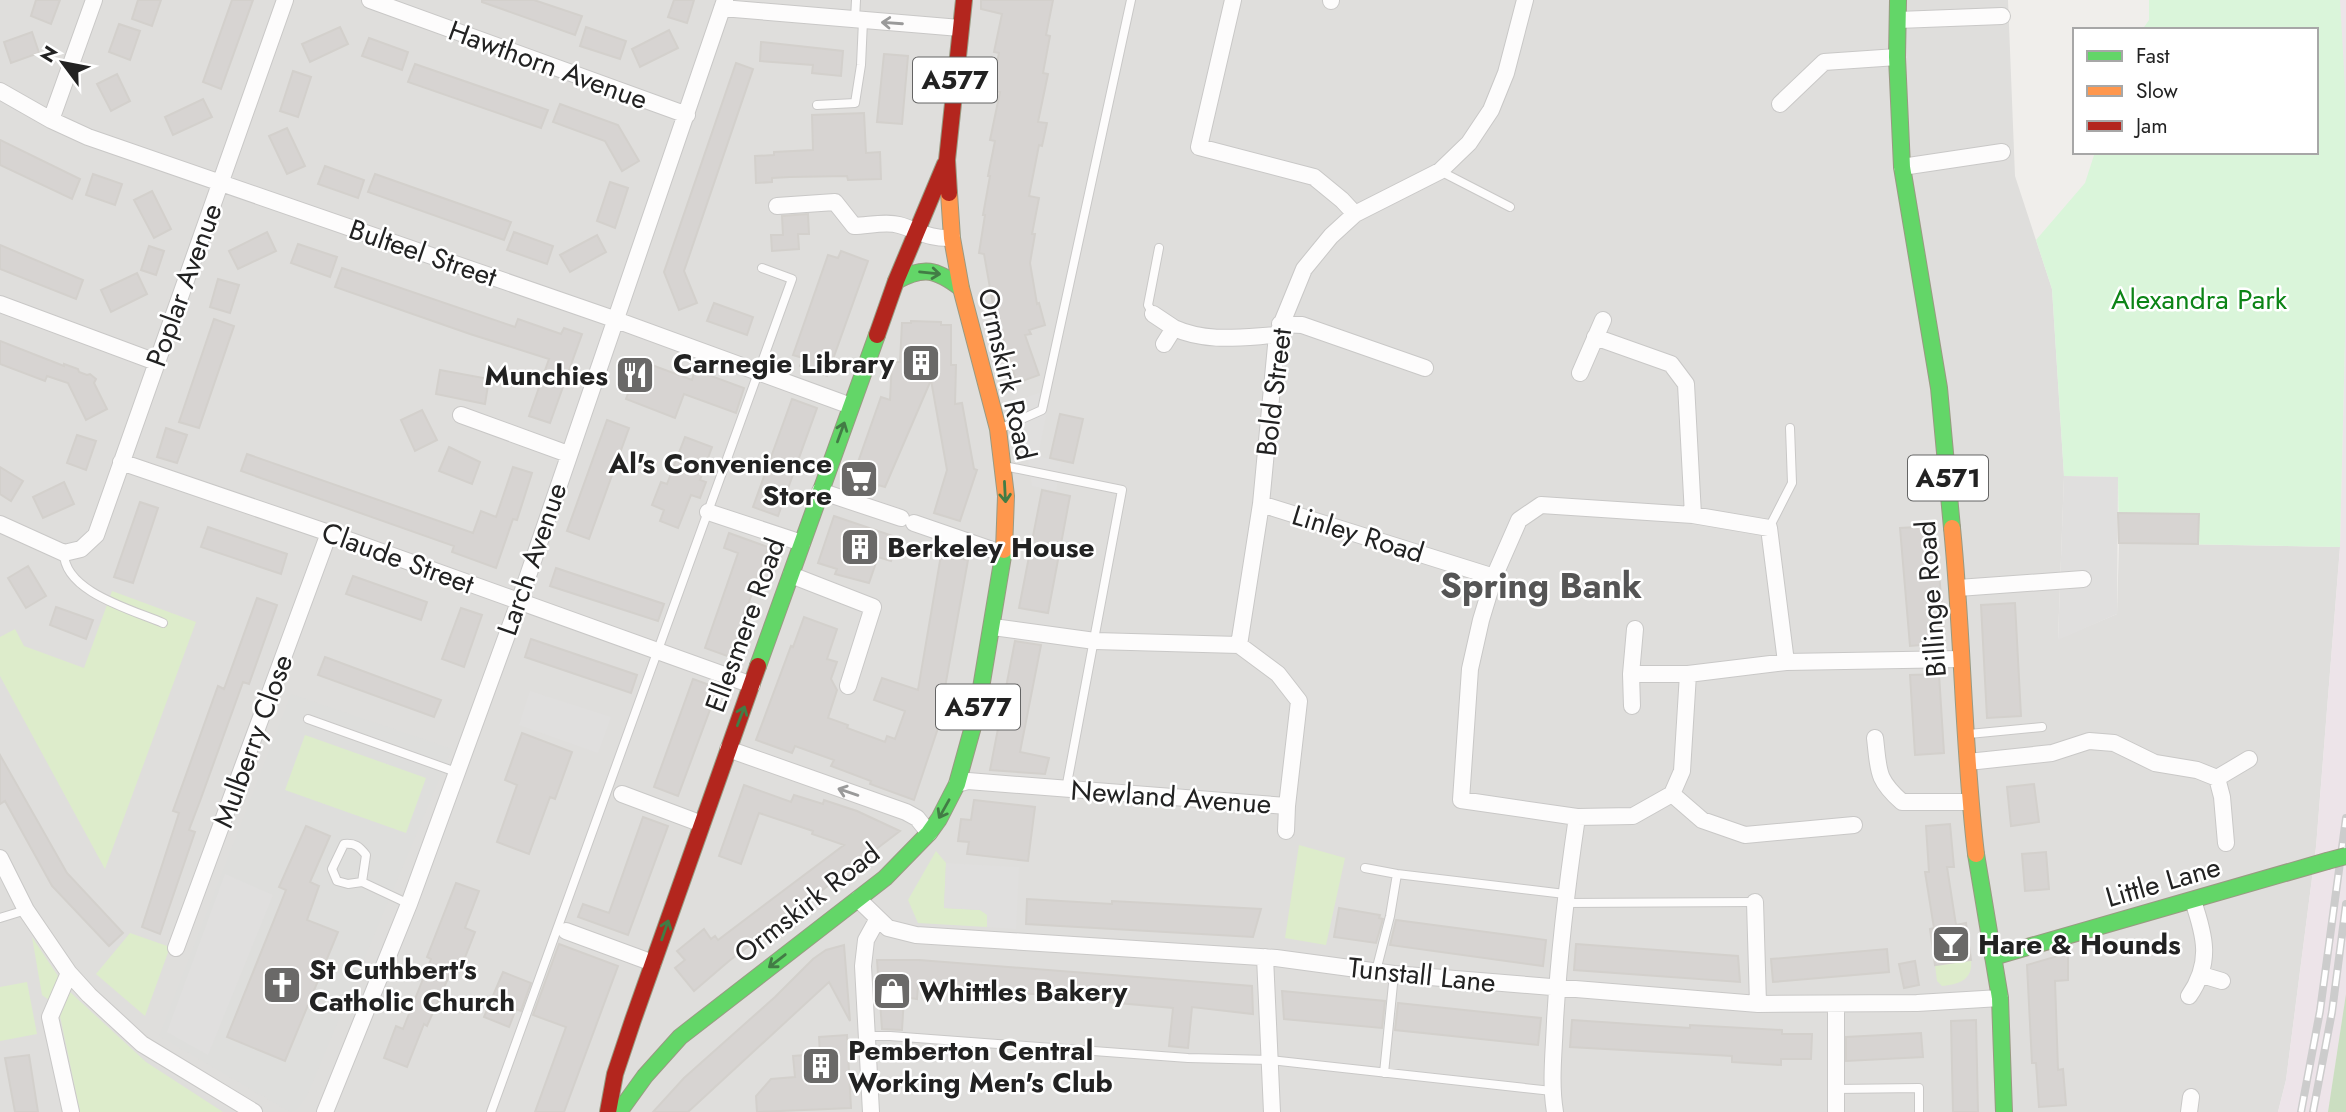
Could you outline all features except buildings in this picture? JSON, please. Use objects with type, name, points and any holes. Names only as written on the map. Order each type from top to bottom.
[{"type":"main road","name":"Ormskirk Road","points":[[619,1112],[645,1076],[680,1037],[893,870],[929,833],[957,784],[977,712],[993,627],[1004,554],[1006,496],[998,429],[961,288],[952,238],[947,160],[964,0]]},
{"type":"main road","name":"Billinge Road","points":[[1898,0],[1897,57],[1902,167],[1939,388],[1958,588],[1970,802],[1981,891],[2000,998],[2004,1112]]},
{"type":"main road","name":"Ellesmere Road","points":[[608,1112],[615,1074],[633,1020],[850,406],[915,232],[947,160]]},
{"type":"main road","points":[[896,281],[914,272],[930,270],[945,275],[961,288]]},
{"type":"main road","name":"Little Lane","points":[[1993,957],[2346,856]]},
{"type":"main road","name":"A577","points":[[633,1020],[649,1038],[680,1037]]},
{"type":"street","points":[[51,120],[94,0]]},
{"type":"street","name":"Poplar Avenue","points":[[65,553],[81,549],[96,535],[285,0]]},
{"type":"street","name":"Hawthorn Avenue","points":[[370,0],[687,115]]},
{"type":"street","points":[[1233,0],[1199,147],[1314,177],[1355,214]]},
{"type":"street","name":"Bold Street","points":[[1239,645],[1261,504],[1278,330],[1304,269],[1331,236],[1355,214],[1440,171],[1469,143],[1491,110],[1506,73],[1525,0]]},
{"type":"street","points":[[723,4],[859,20],[960,28]]},
{"type":"street","name":"Larch Avenue","points":[[325,1112],[410,904],[519,602],[723,4]]},
{"type":"street","points":[[1898,20],[2002,16]]},
{"type":"street","points":[[1780,104],[1824,62],[1897,57]]},
{"type":"street","name":"Bulteel Street","points":[[0,91],[88,137],[616,320],[850,406]]},
{"type":"street","points":[[1902,167],[2002,152]]},
{"type":"street","points":[[777,206],[835,202],[854,226],[896,223],[939,239],[952,238]]},
{"type":"street","points":[[0,304],[156,362]]},
{"type":"street","points":[[1153,314],[1187,334],[1215,339],[1301,325],[1424,368]]},
{"type":"street","points":[[1580,373],[1603,320]]},
{"type":"street","points":[[1164,344],[1174,328]]},
{"type":"street","points":[[1595,337],[1671,364],[1686,384],[1693,515]]},
{"type":"street","points":[[461,415],[568,454]]},
{"type":"street","name":"Claude Street","points":[[121,462],[329,533],[752,685]]},
{"type":"street","points":[[820,491],[1004,554]]},
{"type":"street","name":"Linley Road","points":[[1261,504],[1494,576]]},
{"type":"street","points":[[1688,674],[1682,771],[1672,794],[1633,816],[1577,817],[1461,800],[1470,669],[1481,620],[1494,576],[1519,520],[1541,506],[1693,515],[1769,528],[1786,662]]},
{"type":"street","points":[[708,512],[802,543]]},
{"type":"street","points":[[0,524],[65,553]]},
{"type":"street","name":"Mulberry Close","points":[[176,948],[329,533]]},
{"type":"street","points":[[791,575],[873,607],[848,685]]},
{"type":"street","points":[[1958,588],[2083,579]]},
{"type":"street","points":[[993,627],[1095,641],[1239,645]]},
{"type":"street","points":[[1632,706],[1631,674],[1635,629]]},
{"type":"street","name":"Newland Avenue","points":[[957,784],[968,782],[1287,806],[1299,702],[1278,674],[1239,645]]},
{"type":"street","points":[[1631,674],[1688,674],[1786,662],[1961,659]]},
{"type":"street","points":[[1875,738],[1880,777],[1902,802],[1970,802]]},
{"type":"street","points":[[1968,762],[2052,753],[2089,741],[2114,743],[2155,763],[2197,770],[2217,778]]},
{"type":"street","points":[[728,749],[906,812],[917,818],[929,833]]},
{"type":"street","points":[[2217,778],[2249,759]]},
{"type":"street","points":[[2217,778],[2222,797],[2226,843]]},
{"type":"street","points":[[622,794],[702,824]]},
{"type":"street","points":[[1672,794],[1702,820],[1745,835],[1854,825]]},
{"type":"street","points":[[1286,831],[1287,806]]},
{"type":"street","points":[[1555,1112],[1552,1091],[1557,989],[1565,899],[1577,817]]},
{"type":"street","points":[[2,867],[26,911],[69,973],[89,995],[142,1044],[254,1112]]},
{"type":"street","name":"Tunstall Lane","points":[[858,899],[888,928],[916,935],[1265,957],[1394,974],[1758,1004],[1917,1003],[2000,998]]},
{"type":"street","points":[[2189,996],[2202,975],[2204,942],[2193,901]]},
{"type":"street","points":[[1755,902],[1758,1004]]},
{"type":"street","points":[[872,1112],[863,966],[866,940],[877,920]]},
{"type":"street","points":[[566,931],[653,963]]},
{"type":"street","points":[[1265,957],[1272,1112]]},
{"type":"street","points":[[69,973],[50,1017],[71,1112]]},
{"type":"street","points":[[2202,975],[2222,981]]},
{"type":"street","points":[[1836,1005],[1836,1112]]},
{"type":"lane","points":[[817,105],[855,103],[861,65],[856,0]]},
{"type":"lane","points":[[998,429],[1042,410],[1131,0]]},
{"type":"lane","points":[[1440,171],[1510,207]]},
{"type":"lane","points":[[1153,314],[1148,304],[1159,248]]},
{"type":"lane","points":[[491,1112],[792,279],[762,268]]},
{"type":"lane","points":[[1769,528],[1792,483],[1790,428]]},
{"type":"lane","points":[[1003,465],[1122,490],[1066,789]]},
{"type":"lane","points":[[65,553],[64,561],[73,578],[85,589],[163,624]]},
{"type":"lane","points":[[308,719],[456,772]]},
{"type":"lane","points":[[1966,735],[2042,727]]},
{"type":"lane","points":[[362,882],[366,855],[360,847],[352,843],[344,844],[332,869],[337,881],[348,884],[362,882],[410,904]]},
{"type":"lane","points":[[1365,868],[1565,899],[1755,902]]},
{"type":"lane","points":[[1376,971],[1390,916],[1396,874]]},
{"type":"lane","points":[[0,918],[26,911]]},
{"type":"lane","points":[[1384,1073],[1394,974]]},
{"type":"lane","points":[[867,1036],[1188,1058],[1270,1060],[1552,1091]]},
{"type":"lane","points":[[1836,1089],[1919,1088],[1919,1112]]},
{"type":"shaded area","points":[[0,0],[2008,0],[2015,176],[2052,289],[2064,476],[2058,639],[2117,614],[2119,543],[2340,547],[2316,847],[2286,1080],[2278,1112],[0,1112]]},
{"type":"shaded area","points":[[2340,0],[2346,0],[2346,1077],[2339,1112],[2278,1112],[2286,1080],[2316,847],[2340,547],[2345,339]]},
{"type":"shaded area","points":[[1039,393],[1050,396],[1038,456],[1061,462],[1056,491],[1032,486],[1019,400]]},
{"type":"shaded area","points":[[2064,476],[2118,477],[2117,614],[2058,640]]},
{"type":"shaded area","points":[[530,691],[611,717],[598,753],[519,725]]},
{"type":"shaded area","name":"St Cuthbert's Catholic Church","points":[[291,694],[452,749],[307,1096],[297,1110],[290,1112],[159,1036]]},
{"type":"shaded area","points":[[946,863],[1019,867],[1016,929],[987,927],[987,915],[980,910],[944,908]]},
{"type":"shaded area","points":[[225,874],[273,895],[208,1055],[167,1032]]},
{"type":"green space","name":"Alexandra Park","points":[[2149,0],[2340,0],[2345,87],[2345,339],[2340,547],[2119,543],[2118,477],[2064,476],[2052,289],[2036,240],[2085,183],[2094,154],[2318,154],[2318,28],[2143,28],[2149,20]]},
{"type":"green space","points":[[112,591],[196,622],[105,869],[0,676],[0,637],[15,629],[24,646],[84,668]]},
{"type":"green space","points":[[305,735],[426,778],[406,833],[285,790]]},
{"type":"green space","points":[[1299,845],[1345,858],[1326,945],[1285,938]]},
{"type":"green space","points":[[936,851],[946,863],[944,908],[980,910],[987,914],[987,927],[918,923],[908,900]]},
{"type":"green space","points":[[130,933],[170,947],[145,1016],[96,974]]},
{"type":"green space","points":[[32,937],[62,982],[49,1000],[42,995]]},
{"type":"green space","points":[[1971,960],[1970,972],[1964,980],[1942,986],[1937,981],[1935,965]]},
{"type":"green space","points":[[27,982],[37,1034],[0,1041],[0,987]]},
{"type":"green space","points":[[70,992],[146,1062],[223,1112],[80,1112],[60,1016]]},
{"type":"green space","points":[[2346,994],[2346,1112],[2328,1112]]},
{"type":"railway","points":[[2301,1112],[2320,1011],[2346,818]]},
{"type":"railway","points":[[2313,1112],[2332,1012],[2346,904]]},
{"type":"traffic: fast","points":[[1898,0],[1897,57],[1902,167],[1939,388],[1952,528]]},
{"type":"traffic: fast","points":[[896,281],[914,273],[930,272],[937,273],[961,288]]},
{"type":"traffic: fast","points":[[758,666],[877,335]]},
{"type":"traffic: fast","points":[[619,1112],[645,1076],[680,1037],[885,878],[939,819],[957,784],[977,712],[1004,550]]},
{"type":"traffic: fast","points":[[1976,854],[2000,998],[2004,1112]]},
{"type":"traffic: fast","points":[[2327,861],[2346,856]]},
{"type":"traffic: fast","points":[[1993,957],[2327,861]]},
{"type":"traffic: slow","points":[[949,193],[952,238],[961,288],[998,429],[1006,496],[1004,550]]},
{"type":"traffic: slow","points":[[1952,528],[1976,854]]},
{"type":"traffic: jam","points":[[949,193],[947,160],[964,0]]},
{"type":"traffic: jam","points":[[877,335],[896,281],[945,164]]},
{"type":"traffic: jam","points":[[608,1112],[615,1074],[633,1020],[758,666]]},
{"type":"place","name":"Carnegie Library","points":[[921,363]]},
{"type":"place","name":"Munchies","points":[[635,375]]},
{"type":"place","name":"Al's Convenience Store","points":[[859,479]]},
{"type":"place","name":"Berkeley House","points":[[860,547]]},
{"type":"place","name":"Hare & Hounds","points":[[1951,944]]},
{"type":"place","name":"St Cuthbert's Catholic Church","points":[[282,985]]},
{"type":"place","name":"Whittles Bakery","points":[[892,991]]},
{"type":"place","name":"Pemberton Central Working Men's Club","points":[[821,1066]]},
{"type":"district","name":"Spring Bank","points":[[1541,586]]}]
